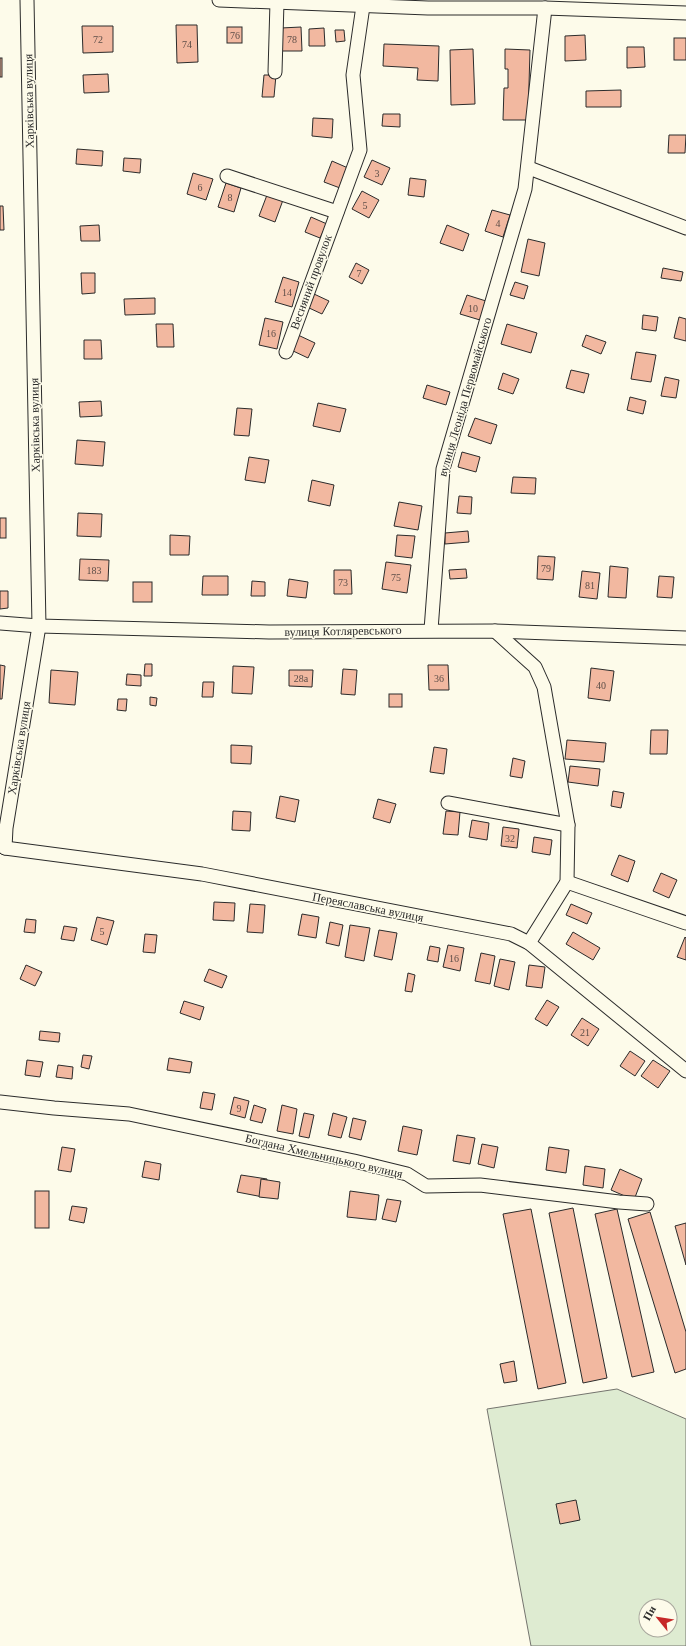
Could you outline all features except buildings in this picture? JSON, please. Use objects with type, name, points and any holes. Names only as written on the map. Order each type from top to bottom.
[{"type":"street","name":"Харківська вулиця","points":[[3,850],[39,626],[27,0]]},
{"type":"street","points":[[219,0],[363,6],[428,4],[686,13]]},
{"type":"street","points":[[275,72],[277,2]]},
{"type":"street","name":"Весняний провулок","points":[[286,352],[360,150],[353,76],[363,6]]},
{"type":"street","name":"вулиця Леоніда Первомайського","points":[[431,630],[442,469],[525,189],[529,168],[546,8]]},
{"type":"street","points":[[529,168],[686,228]]},
{"type":"street","points":[[227,176],[337,212]]},
{"type":"street","name":"вулиця Котляревського","points":[[0,623],[39,626],[269,632],[431,630],[686,638]]},
{"type":"street","points":[[495,631],[535,667],[544,687],[568,825],[567,882],[529,943]]},
{"type":"street","points":[[448,803],[568,825]]},
{"type":"street","name":"Переяславська вулиця","points":[[3,850],[202,874],[511,934],[529,943],[686,1071]]},
{"type":"street","points":[[567,882],[686,923]]},
{"type":"street","name":"Богдана Хмельницького вулиця","points":[[0,1102],[130,1114],[354,1161],[406,1174],[426,1186],[480,1185],[647,1204]]},
{"type":"green space","points":[[617,1389],[686,1419],[686,1646],[531,1646],[487,1409]]}]
